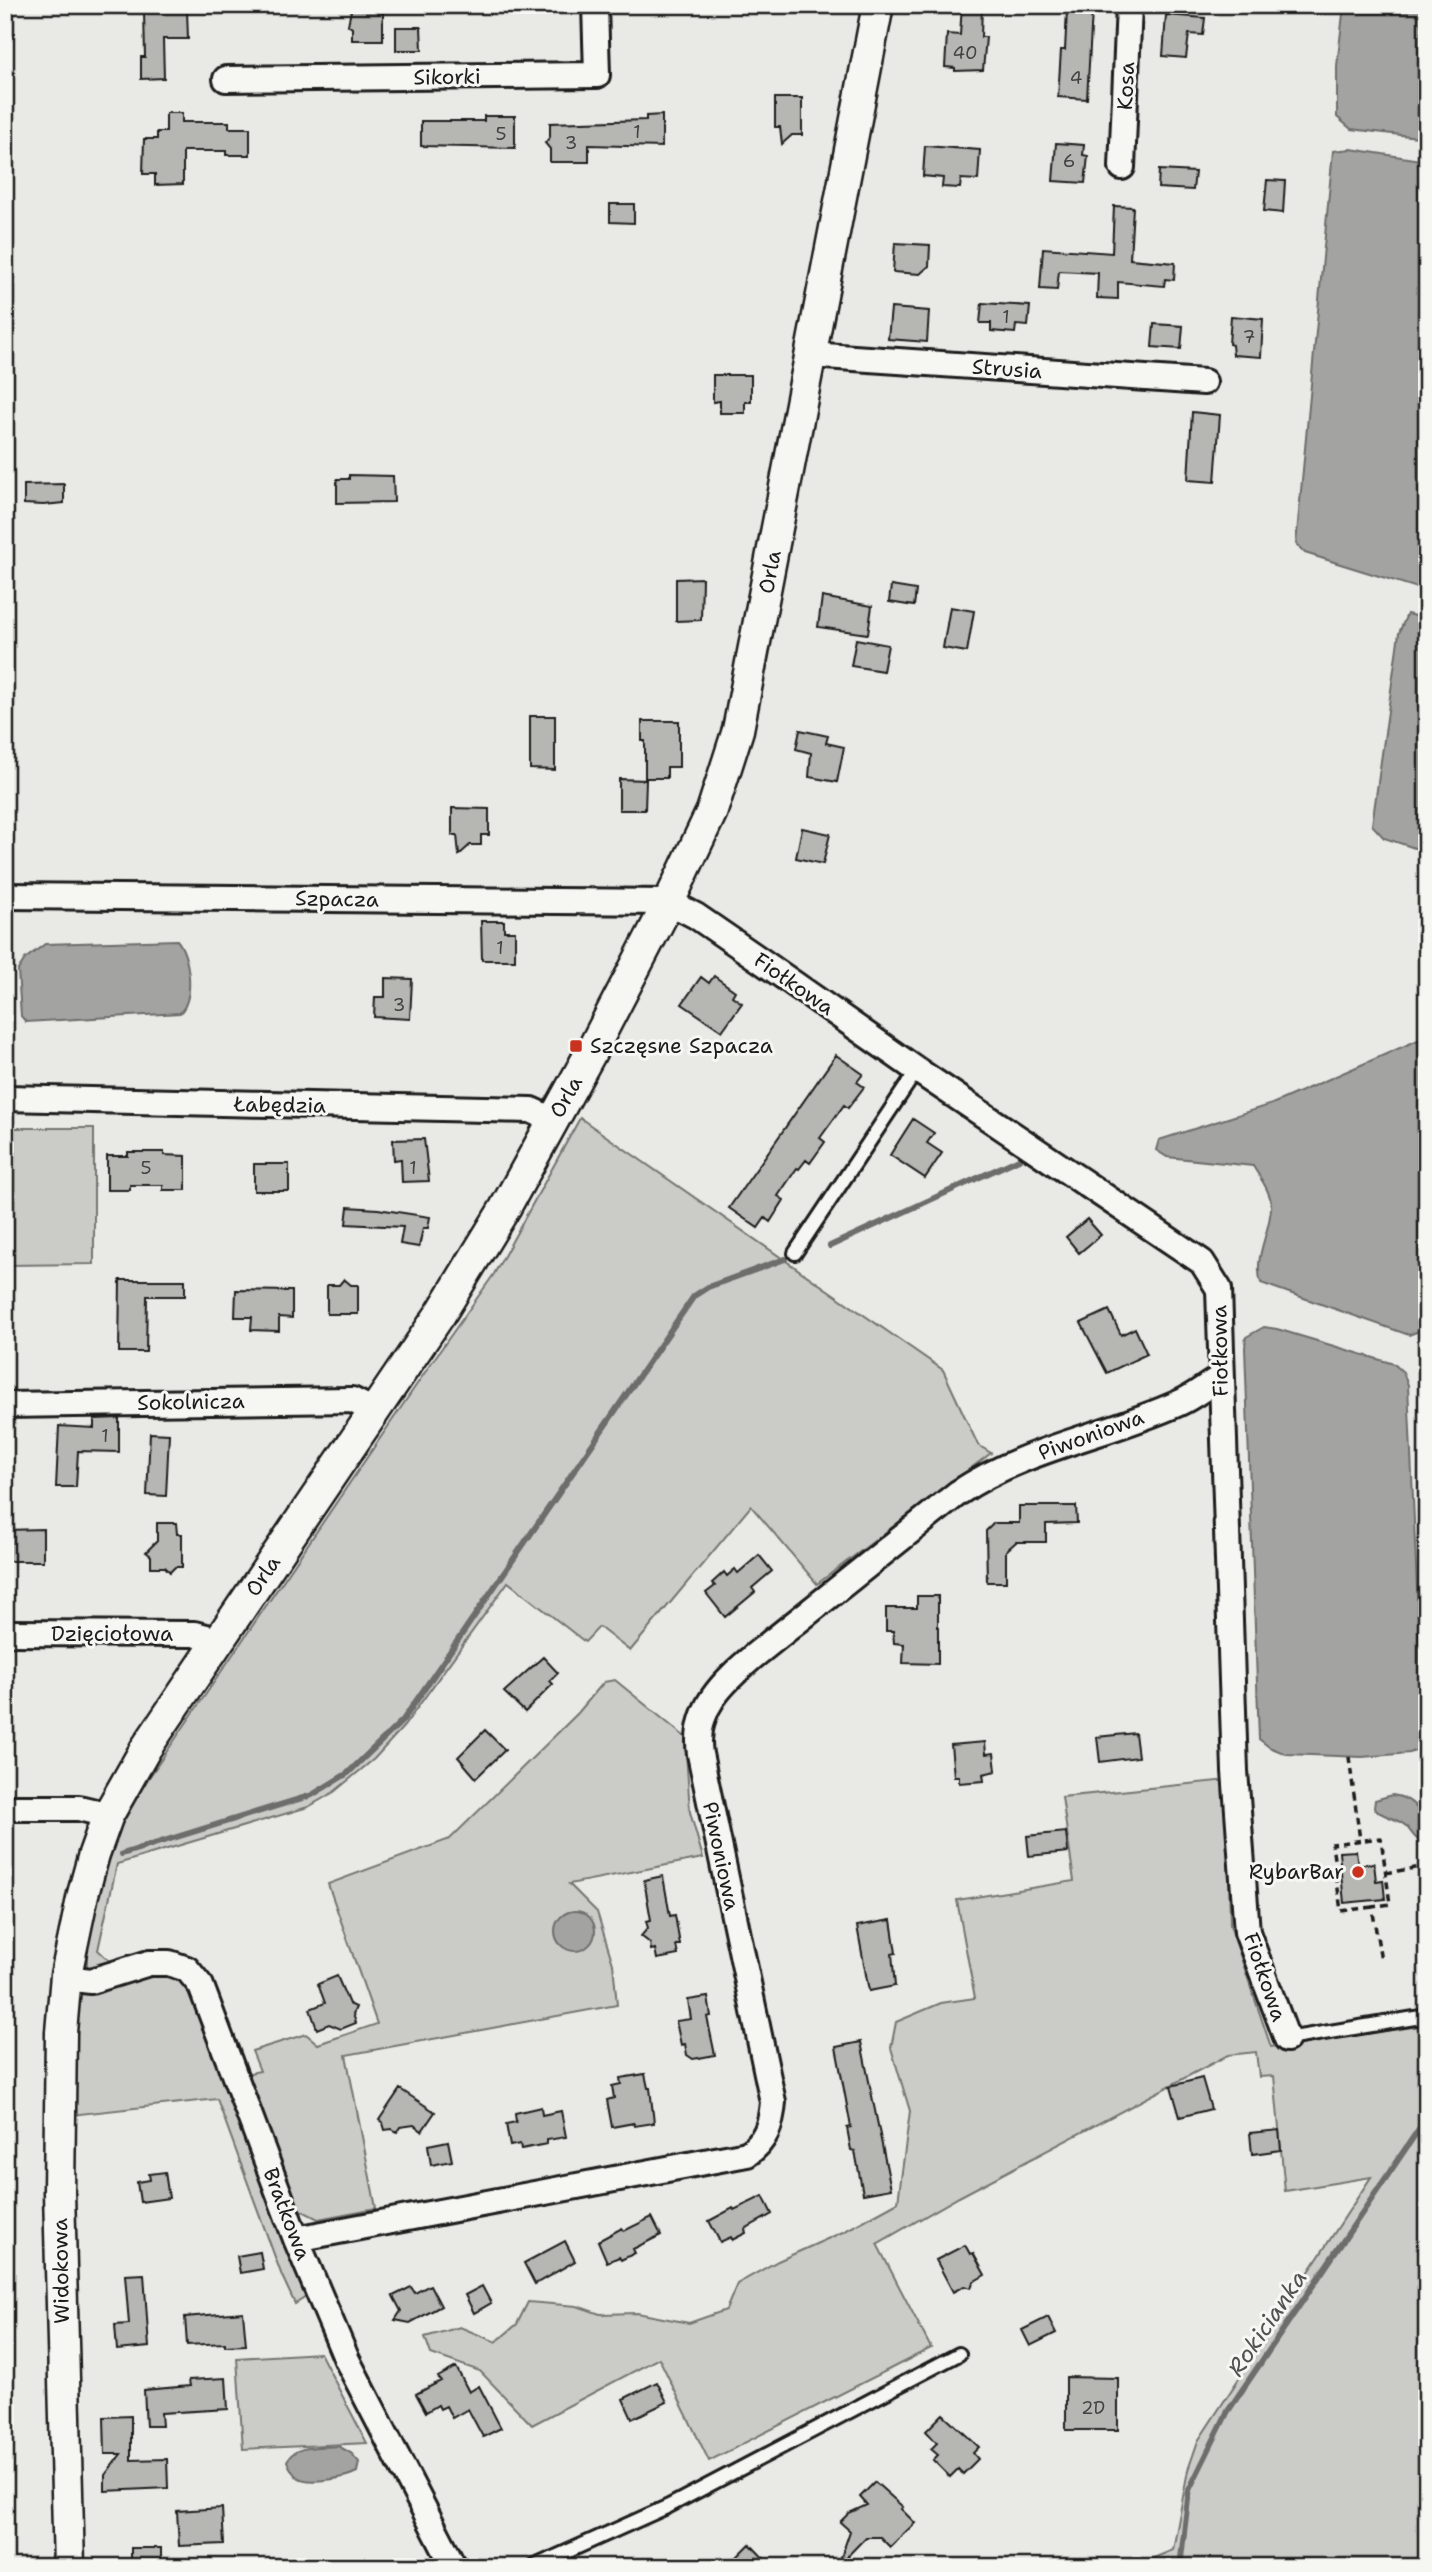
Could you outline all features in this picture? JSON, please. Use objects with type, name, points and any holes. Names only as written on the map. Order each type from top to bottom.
[{"type":"street","name":"Sikorki","points":[[226,79],[597,75],[596,5]]},
{"type":"street","name":"Orla","points":[[66,1976],[83,1894],[108,1815],[146,1748],[474,1261],[670,902],[712,811],[738,730],[878,5]]},
{"type":"street","name":"Kosa","points":[[1122,167],[1129,5]]},
{"type":"street","name":"Strusia","points":[[810,355],[1204,382]]},
{"type":"street","name":"Szpacza","points":[[5,896],[670,902]]},
{"type":"street","name":"Fiołkowa","points":[[670,902],[696,916],[917,1070],[1202,1262],[1219,1289],[1235,1771],[1247,1932],[1287,2039]]},
{"type":"street","name":"Łabędzia","points":[[5,1098],[531,1110],[553,1119]]},
{"type":"street","name":"Piwoniowa","points":[[296,2239],[747,2154],[756,2147],[767,2134],[773,2102],[700,1754],[700,1726],[711,1700],[720,1686],[755,1656],[979,1479],[1010,1464],[1180,1403],[1220,1378]]},
{"type":"street","name":"Sokolnicza","points":[[5,1405],[352,1400],[374,1411]]},
{"type":"street","name":"Dzięciołowa","points":[[5,1633],[194,1634],[216,1644]]},
{"type":"street","points":[[5,1808],[79,1808],[108,1815]]},
{"type":"street","name":"Bratkowa","points":[[66,1976],[91,1981],[149,1963],[169,1964],[187,1969],[201,1986],[296,2239],[347,2360],[454,2567]]},
{"type":"street","name":"Widokowa","points":[[66,1976],[61,2032],[59,2192],[69,2567]]},
{"type":"lane","points":[[795,1253],[917,1070]]},
{"type":"lane","points":[[1287,2039],[1427,2016]]},
{"type":"lane","points":[[534,2567],[668,2506],[959,2354]]},
{"type":"path","points":[[1349,1757],[1360,1840]]},
{"type":"path","points":[[1381,1838],[1386,1873],[1390,1904],[1340,1911],[1332,1844],[1381,1838]]},
{"type":"path","points":[[1386,1873],[1427,1866]]},
{"type":"path","points":[[1372,1907],[1381,1960]]},
{"type":"shaded area","points":[[1344,5],[1427,5],[1427,138],[1351,129],[1337,117],[1337,66]]},
{"type":"shaded area","points":[[1351,149],[1427,161],[1427,591],[1305,553],[1296,544],[1333,151]]},
{"type":"shaded area","points":[[1407,614],[1427,619],[1427,852],[1384,838],[1372,825],[1399,633]]},
{"type":"shaded area","points":[[177,940],[185,956],[189,976],[188,997],[180,1013],[26,1022],[21,1016],[18,970],[25,959],[45,944]]},
{"type":"shaded area","points":[[1427,1036],[1427,1328],[1409,1335],[1261,1283],[1260,1255],[1271,1202],[1253,1166],[1167,1157],[1156,1150],[1159,1140],[1272,1104]]},
{"type":"shaded area","points":[[580,1118],[943,1370],[978,1445],[991,1453],[817,1584],[751,1506],[630,1651],[599,1627],[585,1642],[508,1582],[404,1726],[374,1759],[334,1792],[308,1807],[117,1864],[98,1950],[112,1963],[87,1972],[87,1924],[121,1826],[146,1782],[494,1274]]},
{"type":"shaded area","points":[[5,1128],[94,1128],[94,1264],[5,1265]]},
{"type":"shaded area","points":[[1264,1327],[1394,1364],[1403,1372],[1408,1385],[1424,1747],[1410,1753],[1362,1757],[1286,1754],[1269,1747],[1259,1739],[1245,1348],[1246,1337]]},
{"type":"shaded area","points":[[615,1680],[685,1737],[690,1812],[703,1858],[569,1884],[597,1912],[613,1964],[617,2005],[346,2055],[376,2208],[318,2219],[295,2207],[245,2074],[260,2071],[252,2051],[306,2034],[318,2044],[377,2024],[328,1884],[450,1839],[578,1713],[604,1682]]},
{"type":"shaded area","points":[[1227,1780],[1230,1925],[1271,2047],[1427,2025],[1427,2567],[1132,2567],[1173,2550],[1188,2470],[1198,2441],[1371,2177],[1285,2191],[1274,2076],[1259,2077],[1256,2052],[1228,2055],[959,2197],[877,2244],[931,2348],[709,2461],[659,2358],[532,2425],[480,2371],[431,2354],[425,2337],[460,2327],[496,2342],[517,2324],[528,2302],[577,2306],[600,2314],[637,2313],[689,2323],[726,2310],[737,2284],[898,2202],[910,2111],[891,2048],[896,2022],[941,2003],[975,1998],[957,1900],[1074,1881],[1062,1797]]},
{"type":"shaded area","points":[[1392,1795],[1408,1800],[1419,1810],[1423,1817],[1427,1841],[1423,1843],[1402,1823],[1374,1808],[1375,1800]]},
{"type":"shaded area","points":[[575,1911],[583,1912],[589,1917],[594,1923],[594,1939],[589,1945],[583,1950],[575,1951],[567,1950],[561,1945],[556,1939],[555,1931],[556,1923],[561,1917],[567,1912]]},
{"type":"shaded area","points":[[157,1970],[188,1980],[229,2097],[309,2295],[295,2304],[282,2276],[217,2099],[71,2115],[74,1999],[80,1992]]},
{"type":"shaded area","points":[[320,2353],[367,2443],[243,2449],[237,2358]]},
{"type":"shaded area","points":[[338,2446],[351,2453],[359,2462],[357,2472],[335,2479],[301,2479],[296,2476],[287,2461],[302,2449]]},
{"type":"building","points":[[352,5],[383,5],[383,40],[352,40],[352,28],[348,25]]},
{"type":"building","points":[[962,5],[982,5],[981,37],[986,37],[983,70],[955,71],[955,68],[945,67],[947,34],[960,35]]},
{"type":"building","points":[[187,10],[188,39],[163,39],[164,78],[141,79],[141,57],[145,57],[144,11]]},
{"type":"building","points":[[1067,10],[1092,11],[1087,99],[1058,97],[1061,50],[1065,50]]},
{"type":"building","points":[[1166,15],[1205,18],[1203,35],[1189,34],[1186,58],[1163,56]]},
{"type":"building","points":[[396,27],[421,27],[422,50],[396,50]]},
{"type":"building","points":[[775,98],[802,98],[802,135],[792,135],[782,144],[780,127],[775,127]]},
{"type":"building","points":[[166,113],[182,113],[182,122],[229,122],[229,128],[250,128],[250,155],[226,155],[226,151],[183,151],[183,184],[155,185],[155,174],[143,174],[144,139],[157,139],[157,132],[166,132]]},
{"type":"building","points":[[662,115],[662,147],[589,145],[589,162],[550,162],[550,149],[545,143],[550,137],[550,123],[646,120],[646,116]]},
{"type":"building","points":[[484,116],[515,116],[515,148],[421,146],[421,121],[484,121]]},
{"type":"building","points":[[1056,143],[1084,145],[1083,155],[1088,156],[1085,183],[1053,181]]},
{"type":"building","points":[[925,146],[980,150],[978,180],[961,179],[960,188],[942,187],[943,178],[923,176]]},
{"type":"building","points":[[1159,170],[1195,172],[1193,190],[1158,188]]},
{"type":"building","points":[[1267,180],[1285,181],[1283,213],[1264,211]]},
{"type":"building","points":[[610,204],[634,204],[634,223],[610,222]]},
{"type":"building","points":[[1114,206],[1133,207],[1130,259],[1175,263],[1174,280],[1165,279],[1164,286],[1118,282],[1118,299],[1097,298],[1098,273],[1059,271],[1057,290],[1040,289],[1043,248],[1112,253]]},
{"type":"building","points":[[895,243],[930,245],[929,266],[920,274],[893,272]]},
{"type":"building","points":[[982,303],[1030,306],[1028,326],[1016,325],[1015,333],[991,331],[991,323],[980,323]]},
{"type":"building","points":[[891,308],[929,311],[927,342],[888,339]]},
{"type":"building","points":[[1231,316],[1263,319],[1261,357],[1233,355],[1232,345],[1229,344]]},
{"type":"building","points":[[1154,324],[1183,326],[1181,349],[1152,347]]},
{"type":"building","points":[[713,375],[751,375],[751,402],[745,402],[745,413],[720,413],[720,401],[713,402]]},
{"type":"building","points":[[1192,412],[1220,415],[1215,482],[1188,480]]},
{"type":"building","points":[[349,475],[393,476],[394,502],[337,503],[337,479],[349,479]]},
{"type":"building","points":[[64,484],[64,503],[24,504],[24,485]]},
{"type":"building","points":[[702,578],[701,620],[676,621],[676,579]]},
{"type":"building","points":[[891,586],[916,590],[914,606],[889,602]]},
{"type":"building","points":[[822,597],[872,606],[868,634],[818,627]]},
{"type":"building","points":[[950,607],[974,611],[967,652],[943,648]]},
{"type":"building","points":[[856,639],[888,645],[883,671],[851,666]]},
{"type":"building","points":[[530,716],[555,716],[555,770],[530,769]]},
{"type":"building","points":[[642,721],[679,721],[679,767],[667,767],[667,778],[645,778]]},
{"type":"building","points":[[800,730],[828,736],[826,743],[844,747],[837,782],[809,777],[811,753],[796,749]]},
{"type":"building","points":[[619,779],[646,780],[645,810],[619,810]]},
{"type":"building","points":[[452,808],[489,809],[489,835],[481,835],[481,845],[470,845],[459,855],[457,835],[452,835]]},
{"type":"building","points":[[802,828],[830,834],[823,864],[796,858]]},
{"type":"building","points":[[481,921],[504,921],[504,931],[515,931],[515,960],[482,960]]},
{"type":"building","points":[[714,976],[735,991],[732,996],[742,1003],[722,1031],[682,1004],[701,977],[709,983]]},
{"type":"building","points":[[385,978],[412,979],[410,1019],[374,1017],[375,997],[385,997]]},
{"type":"building","points":[[836,1055],[863,1074],[857,1082],[864,1087],[848,1108],[844,1105],[820,1138],[825,1142],[810,1163],[806,1160],[797,1168],[778,1196],[784,1200],[770,1222],[765,1218],[758,1228],[729,1208]]},
{"type":"building","points":[[913,1119],[934,1133],[927,1143],[942,1153],[925,1178],[890,1155]]},
{"type":"building","points":[[424,1139],[429,1181],[402,1182],[401,1159],[394,1160],[393,1140]]},
{"type":"building","points":[[128,1152],[164,1152],[164,1155],[186,1156],[186,1190],[163,1190],[163,1185],[130,1185],[130,1190],[107,1190],[107,1156],[128,1156]]},
{"type":"building","points":[[254,1164],[289,1164],[289,1191],[254,1191]]},
{"type":"building","points":[[348,1207],[430,1217],[428,1228],[423,1228],[419,1247],[400,1244],[403,1227],[346,1224]]},
{"type":"building","points":[[1087,1219],[1101,1235],[1079,1253],[1066,1237]]},
{"type":"building","points":[[344,1279],[351,1285],[358,1285],[358,1314],[327,1314],[327,1285],[339,1285]]},
{"type":"building","points":[[120,1280],[185,1280],[185,1296],[147,1296],[146,1352],[119,1352]]},
{"type":"building","points":[[236,1290],[292,1291],[292,1318],[279,1317],[279,1331],[251,1330],[252,1317],[235,1317]]},
{"type":"building","points":[[1109,1310],[1121,1335],[1135,1328],[1147,1354],[1107,1373],[1081,1323]]},
{"type":"building","points":[[119,1418],[119,1452],[78,1451],[76,1487],[56,1487],[59,1426],[94,1428],[94,1419]]},
{"type":"building","points":[[150,1433],[169,1434],[166,1496],[147,1495]]},
{"type":"building","points":[[1019,1506],[1076,1506],[1077,1523],[1046,1524],[1046,1542],[1016,1542],[1006,1551],[1006,1582],[987,1582],[986,1531],[994,1523],[1019,1523]]},
{"type":"building","points":[[157,1523],[176,1523],[177,1534],[182,1534],[182,1567],[175,1567],[170,1572],[165,1567],[151,1567],[151,1556],[146,1552],[157,1541]]},
{"type":"building","points":[[43,1529],[43,1561],[6,1561],[6,1530]]},
{"type":"building","points":[[759,1555],[772,1571],[752,1588],[755,1592],[725,1617],[706,1593],[715,1586],[712,1583],[724,1572],[727,1576],[735,1569],[738,1573]]},
{"type":"building","points":[[917,1596],[938,1596],[938,1664],[903,1663],[904,1644],[894,1643],[893,1631],[886,1631],[886,1608],[917,1608]]},
{"type":"building","points":[[543,1657],[558,1673],[550,1681],[553,1684],[525,1712],[504,1692]]},
{"type":"building","points":[[485,1730],[505,1750],[476,1778],[458,1757]]},
{"type":"building","points":[[1135,1733],[1138,1757],[1100,1762],[1097,1737]]},
{"type":"building","points":[[985,1742],[986,1754],[994,1753],[996,1771],[983,1774],[984,1781],[959,1783],[959,1776],[954,1776],[951,1745]]},
{"type":"building","points":[[1066,1832],[1068,1852],[1029,1856],[1027,1836]]},
{"type":"building","name":"RybarBar","points":[[1356,1851],[1358,1865],[1374,1863],[1376,1881],[1383,1880],[1385,1899],[1344,1903],[1339,1852]]},
{"type":"building","points":[[663,1876],[670,1916],[675,1915],[680,1945],[676,1945],[678,1955],[657,1959],[655,1949],[651,1950],[650,1943],[641,1936],[648,1928],[646,1921],[651,1920],[644,1880]]},
{"type":"building","points":[[891,1920],[896,1953],[892,1954],[895,1986],[869,1991],[857,1926]]},
{"type":"building","points":[[337,1976],[349,2004],[356,2007],[353,2014],[356,2023],[341,2029],[329,2024],[317,2029],[310,2009],[325,2003],[318,1984]]},
{"type":"building","points":[[708,1997],[711,2016],[707,2017],[715,2055],[693,2059],[687,2055],[685,2044],[681,2045],[676,2021],[691,2019],[688,2000]]},
{"type":"building","points":[[861,2042],[891,2189],[863,2194],[855,2151],[851,2150],[847,2128],[851,2127],[836,2047]]},
{"type":"building","points":[[645,2074],[650,2088],[654,2123],[612,2127],[607,2100],[614,2098],[612,2086],[621,2084],[620,2078]]},
{"type":"building","points":[[1202,2078],[1211,2109],[1180,2117],[1171,2086]]},
{"type":"building","points":[[400,2089],[435,2112],[422,2131],[414,2125],[400,2127],[397,2132],[392,2129],[385,2130],[379,2120]]},
{"type":"building","points":[[541,2107],[542,2115],[561,2111],[566,2137],[521,2149],[520,2144],[510,2146],[506,2124],[516,2122],[515,2113]]},
{"type":"building","points":[[1279,2130],[1281,2150],[1252,2154],[1250,2133]]},
{"type":"building","points":[[448,2141],[452,2161],[431,2165],[428,2145]]},
{"type":"building","points":[[165,2172],[169,2198],[140,2202],[137,2182],[150,2180],[149,2174]]},
{"type":"building","points":[[763,2196],[772,2214],[745,2229],[746,2233],[720,2242],[709,2221]]},
{"type":"building","points":[[652,2217],[661,2235],[633,2249],[635,2253],[621,2260],[619,2257],[607,2262],[598,2241],[622,2228],[624,2231]]},
{"type":"building","points":[[565,2241],[575,2261],[535,2284],[524,2263]]},
{"type":"building","points":[[965,2245],[970,2254],[973,2253],[985,2275],[973,2282],[971,2288],[964,2286],[953,2292],[936,2260]]},
{"type":"building","points":[[260,2252],[263,2269],[240,2273],[237,2256]]},
{"type":"building","points":[[144,2274],[149,2347],[117,2350],[115,2325],[129,2324],[125,2275]]},
{"type":"building","points":[[430,2285],[441,2306],[410,2323],[395,2320],[401,2311],[393,2296],[411,2287],[415,2293]]},
{"type":"building","points":[[482,2286],[491,2303],[474,2313],[465,2295]]},
{"type":"building","points":[[243,2312],[246,2345],[187,2345],[185,2317]]},
{"type":"building","points":[[1048,2317],[1056,2333],[1030,2346],[1022,2330]]},
{"type":"building","points":[[456,2367],[469,2392],[479,2386],[501,2428],[483,2437],[468,2409],[452,2418],[446,2406],[440,2409],[438,2405],[426,2412],[416,2394],[441,2381],[438,2377]]},
{"type":"building","points":[[1066,2377],[1118,2378],[1118,2430],[1066,2430]]},
{"type":"building","points":[[226,2378],[228,2409],[161,2413],[162,2426],[146,2426],[144,2390],[190,2386],[189,2380]]},
{"type":"building","points":[[657,2382],[667,2402],[632,2419],[623,2399]]},
{"type":"building","points":[[943,2414],[979,2447],[973,2453],[978,2459],[963,2474],[958,2469],[950,2477],[933,2460],[938,2455],[931,2449],[937,2443],[926,2431]]},
{"type":"building","points":[[131,2416],[131,2460],[167,2459],[168,2488],[105,2491],[105,2475],[121,2454],[105,2454],[104,2417]]},
{"type":"building","points":[[875,2482],[903,2507],[901,2509],[915,2523],[890,2547],[880,2537],[866,2537],[838,2566],[850,2531],[840,2522],[849,2513],[867,2505],[860,2497]]},
{"type":"building","points":[[222,2508],[224,2544],[179,2546],[177,2511]]},
{"type":"building","points":[[750,2544],[772,2567],[727,2567]]},
{"type":"building","points":[[131,2548],[161,2548],[161,2567],[131,2567]]},
{"type":"waterway","points":[[830,1246],[1019,1159]]},
{"type":"waterway","points":[[122,1854],[312,1795],[348,1773],[403,1720],[694,1296],[708,1287],[785,1259]]},
{"type":"waterway","name":"Rokicianka","points":[[1180,2567],[1189,2490],[1228,2411],[1427,2117]]},
{"type":"place","name":"Szczęsne Szpacza","points":[[576,1046]]},
{"type":"place","name":"RybarBar","points":[[1358,1872]]}]
